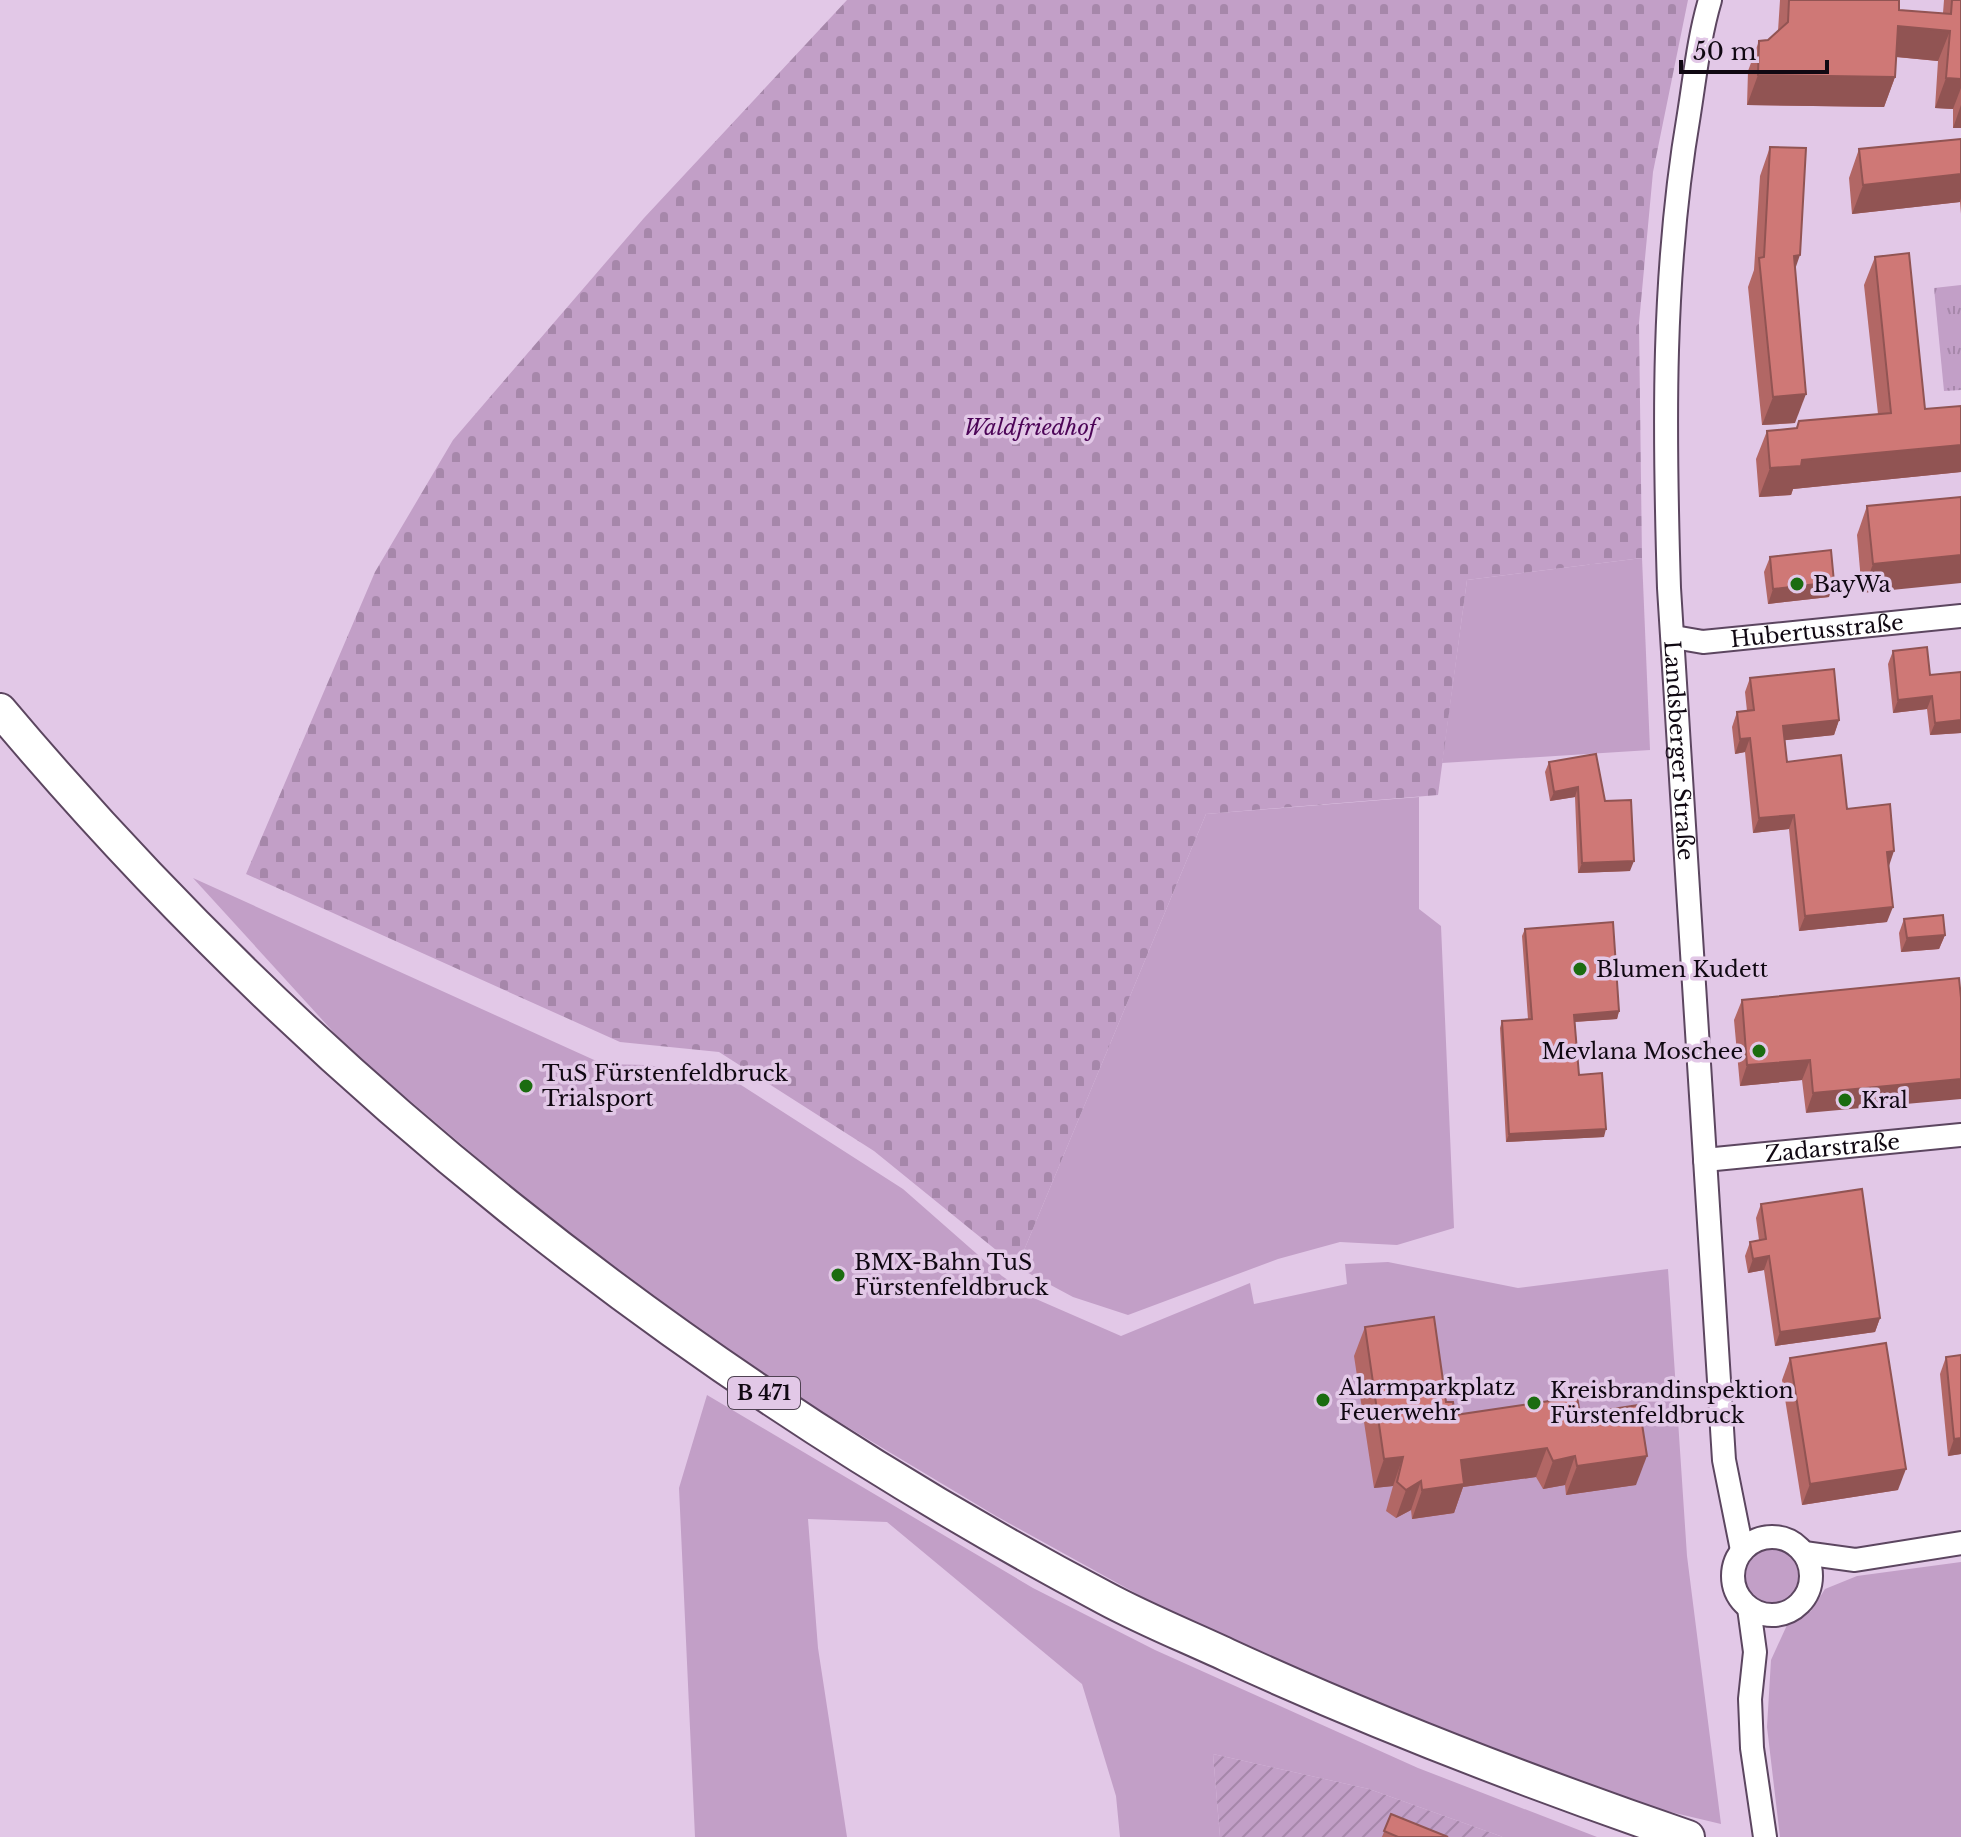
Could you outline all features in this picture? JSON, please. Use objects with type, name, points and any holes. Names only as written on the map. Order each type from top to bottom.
[{"type":"highway","name":"B 471","points":[[0,710],[124,853],[340,1066],[453,1165],[618,1293],[798,1416],[940,1506],[1109,1600],[1306,1691],[1476,1762],[1688,1837]]},
{"type":"street","name":"Landsberger Straße","points":[[1710,0],[1687,124],[1669,254],[1665,449],[1724,1460],[1735,1502],[1742,1550]]},
{"type":"street","name":"Hubertusstraße","points":[[1674,637],[1703,642],[1961,616]]},
{"type":"street","name":"Zadarstraße","points":[[1705,1160],[1961,1135]]},
{"type":"street","points":[[1735,1502],[1771,1537]]},
{"type":"street","points":[[1755,1652],[1779,1616],[1800,1605],[1810,1586],[1811,1569],[1804,1553],[1788,1540],[1760,1539],[1742,1550],[1733,1575],[1735,1588],[1749,1608],[1755,1652],[1750,1699],[1752,1748],[1765,1837]]},
{"type":"street","points":[[1804,1553],[1855,1560],[1961,1543]]},
{"type":"street","points":[[1810,1586],[1855,1560]]},
{"type":"street","points":[[1749,1608],[1779,1616]]},
{"type":"green space","name":"Waldfriedhof","points":[[847,0],[1688,0],[1653,172],[1639,323],[1642,558],[1467,580],[1438,795],[1206,814],[1017,1267],[874,1151],[719,1052],[620,1042],[246,874],[375,572],[453,440],[644,218]]},
{"type":"green space","points":[[1961,285],[1961,390],[1944,391],[1934,288]]},
{"type":"green space","points":[[1642,558],[1650,750],[1442,763],[1467,580]]},
{"type":"green space","points":[[1419,797],[1419,909],[1441,926],[1454,1228],[1397,1245],[1340,1242],[1278,1259],[1128,1315],[1073,1297],[1017,1267],[1206,814]]},
{"type":"green space","points":[[193,878],[603,1064],[646,1065],[727,1076],[903,1189],[1002,1276],[1036,1299],[1121,1336],[1250,1283],[1254,1304],[1347,1284],[1345,1264],[1388,1262],[1518,1288],[1668,1269],[1687,1556],[1721,1824],[1599,1795],[1213,1636],[996,1516],[789,1392],[594,1257],[348,1048]]},
{"type":"green space","points":[[707,1395],[1033,1588],[1155,1650],[1418,1768],[1597,1837],[1503,1837],[1369,1789],[1213,1754],[1220,1837],[1120,1837],[1116,1796],[1082,1684],[887,1522],[808,1519],[818,1648],[847,1837],[695,1837],[679,1488]]},
{"type":"green space","points":[[1772,1549],[1791,1557],[1799,1576],[1791,1595],[1772,1603],[1753,1595],[1745,1576],[1753,1557]]},
{"type":"green space","points":[[1961,1562],[1961,1837],[1780,1837],[1767,1727],[1771,1660],[1787,1625],[1811,1611],[1825,1589],[1857,1576]]},
{"type":"green space","points":[[1213,1754],[1369,1789],[1503,1837],[1220,1837]]},
{"type":"building","points":[[1789,0],[1899,0],[1899,10],[1951,14],[1952,0],[1961,0],[1961,79],[1946,78],[1950,31],[1898,26],[1895,77],[1758,75],[1759,41],[1768,40],[1788,22]]},
{"type":"building","points":[[1961,139],[1961,174],[1863,185],[1859,149]]},
{"type":"building","points":[[1770,147],[1806,148],[1800,255],[1794,256],[1806,394],[1773,397],[1759,258],[1764,257]]},
{"type":"building","points":[[1909,253],[1925,409],[1961,406],[1961,445],[1802,460],[1801,466],[1770,468],[1767,431],[1797,428],[1799,421],[1891,413],[1875,257]]},
{"type":"building","points":[[1961,497],[1961,555],[1873,564],[1867,506]]},
{"type":"building","points":[[1831,550],[1834,582],[1773,589],[1770,557]]},
{"type":"building","points":[[1927,647],[1930,675],[1961,672],[1961,720],[1935,723],[1932,696],[1898,700],[1893,651]]},
{"type":"building","points":[[1834,669],[1839,720],[1783,726],[1787,762],[1841,755],[1847,809],[1890,804],[1894,851],[1887,852],[1893,907],[1805,916],[1794,815],[1759,818],[1750,738],[1740,739],[1737,712],[1754,710],[1750,678]]},
{"type":"building","points":[[1596,754],[1605,801],[1631,800],[1634,861],[1582,863],[1578,787],[1554,792],[1549,762]]},
{"type":"building","points":[[1943,915],[1945,935],[1907,938],[1904,919]]},
{"type":"building","points":[[1613,922],[1619,1011],[1574,1015],[1579,1075],[1602,1073],[1606,1129],[1509,1134],[1502,1021],[1532,1019],[1525,929]]},
{"type":"building","points":[[1959,978],[1961,1079],[1813,1093],[1810,1060],[1747,1065],[1742,1000]]},
{"type":"building","points":[[1862,1189],[1880,1318],[1780,1332],[1769,1256],[1753,1259],[1750,1242],[1766,1239],[1761,1204]]},
{"type":"building","points":[[1434,1317],[1446,1402],[1453,1402],[1455,1415],[1577,1397],[1580,1414],[1639,1405],[1647,1456],[1577,1466],[1575,1456],[1553,1461],[1547,1448],[1461,1460],[1464,1484],[1422,1490],[1421,1481],[1406,1490],[1397,1482],[1403,1457],[1384,1459],[1365,1327]]},
{"type":"building","points":[[1886,1343],[1906,1469],[1810,1484],[1790,1358]]},
{"type":"building","points":[[1961,1355],[1961,1438],[1954,1439],[1946,1357]]},
{"type":"building","points":[[1391,1814],[1448,1837],[1398,1837],[1384,1831]]},
{"type":"place","name":"BayWa","points":[[1797,584]]},
{"type":"place","name":"Blumen Kudett","points":[[1580,969]]},
{"type":"place","name":"Mevlana Moschee","points":[[1759,1051]]},
{"type":"place","name":"TuS Fürstenfeldbruck Trialsport","points":[[526,1086]]},
{"type":"place","name":"Kral","points":[[1845,1100]]},
{"type":"place","name":"BMX-Bahn TuS Fürstenfeldbruck","points":[[838,1275]]},
{"type":"place","name":"Alarmparkplatz Feuerwehr","points":[[1323,1400]]},
{"type":"place","name":"Kreisbrandinspektion Fürstenfeldbruck","points":[[1534,1403]]}]
